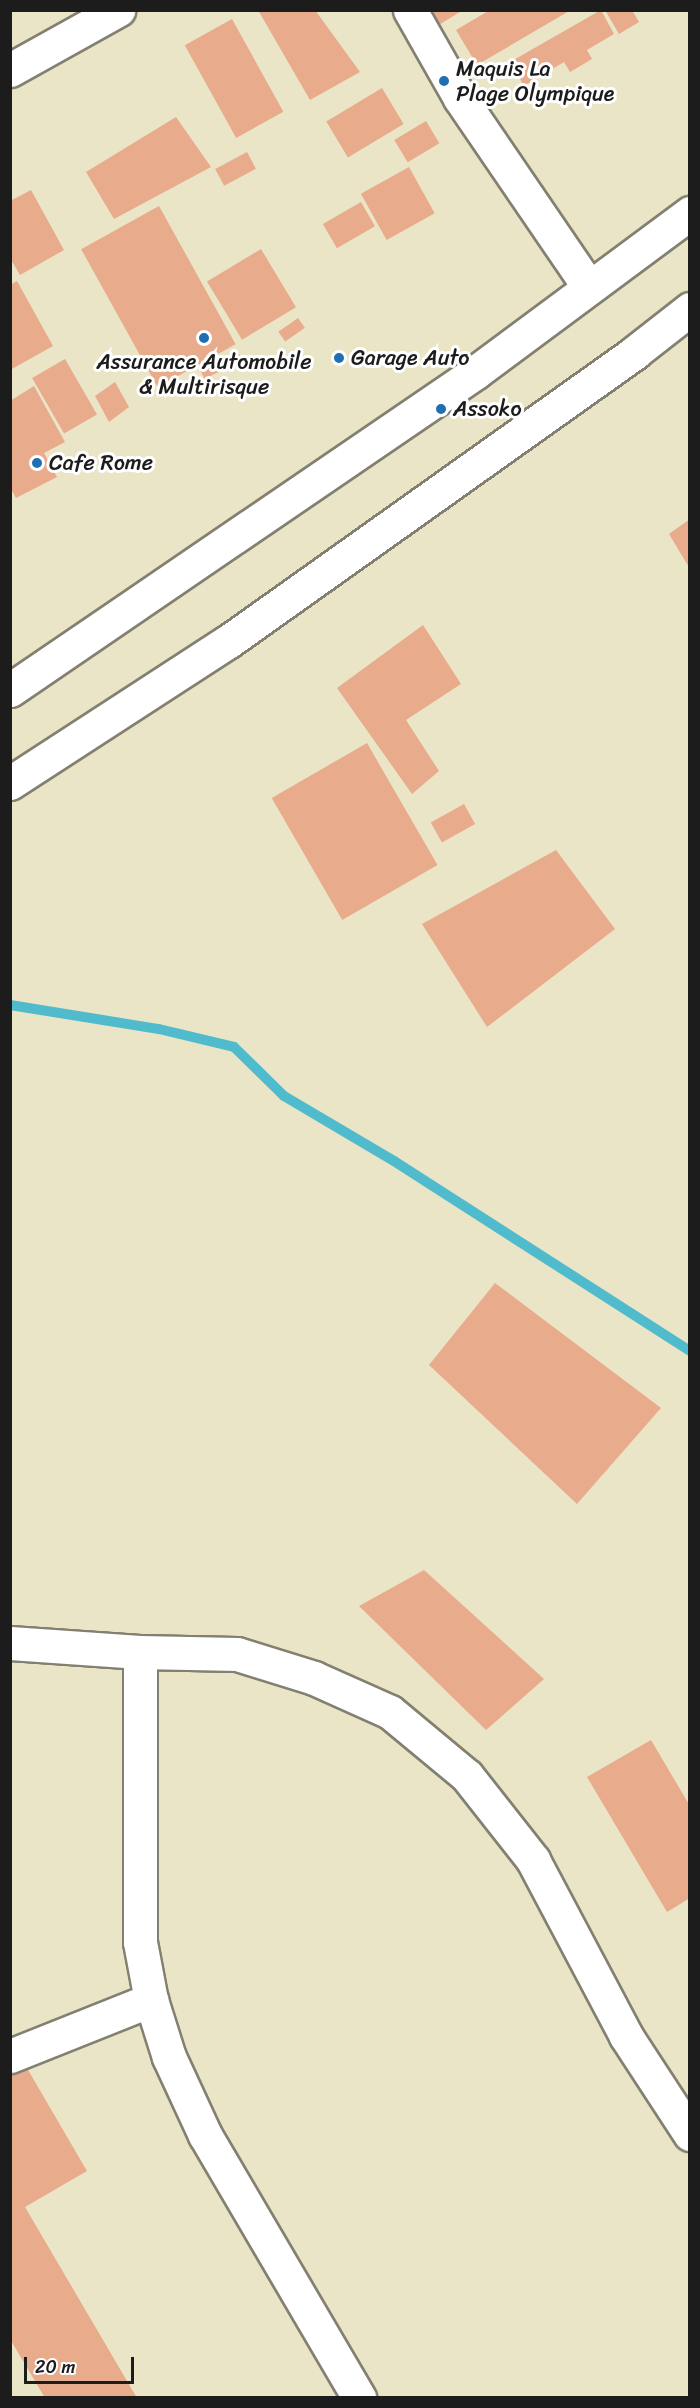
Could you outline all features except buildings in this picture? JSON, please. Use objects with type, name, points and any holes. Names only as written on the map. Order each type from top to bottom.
[{"type":"street","points":[[10,70],[118,10]]},
{"type":"street","points":[[410,10],[460,99],[589,287]]},
{"type":"street","points":[[10,690],[466,379],[690,213]]},
{"type":"street","points":[[10,783],[228,641],[635,352],[690,309]]},
{"type":"street","points":[[10,1643],[140,1652],[237,1654],[314,1678],[390,1712],[467,1776],[533,1860],[626,2036],[690,2134]]},
{"type":"street","points":[[140,1652],[140,1942],[151,2000],[169,2057],[205,2135],[359,2397]]},
{"type":"street","points":[[10,2056],[151,2000]]},
{"type":"waterway","points":[[10,1005],[159,1029],[234,1047],[284,1096],[394,1161],[690,1351]]},
{"type":"place","name":"Maquis La Plage Olympique","points":[[444,81]]},
{"type":"place","name":"Assurance Automobile & Multirisque","points":[[204,338]]},
{"type":"place","name":"Garage Auto","points":[[339,358]]},
{"type":"place","name":"Assoko","points":[[441,409]]},
{"type":"place","name":"Cafe Rome","points":[[37,463]]}]
